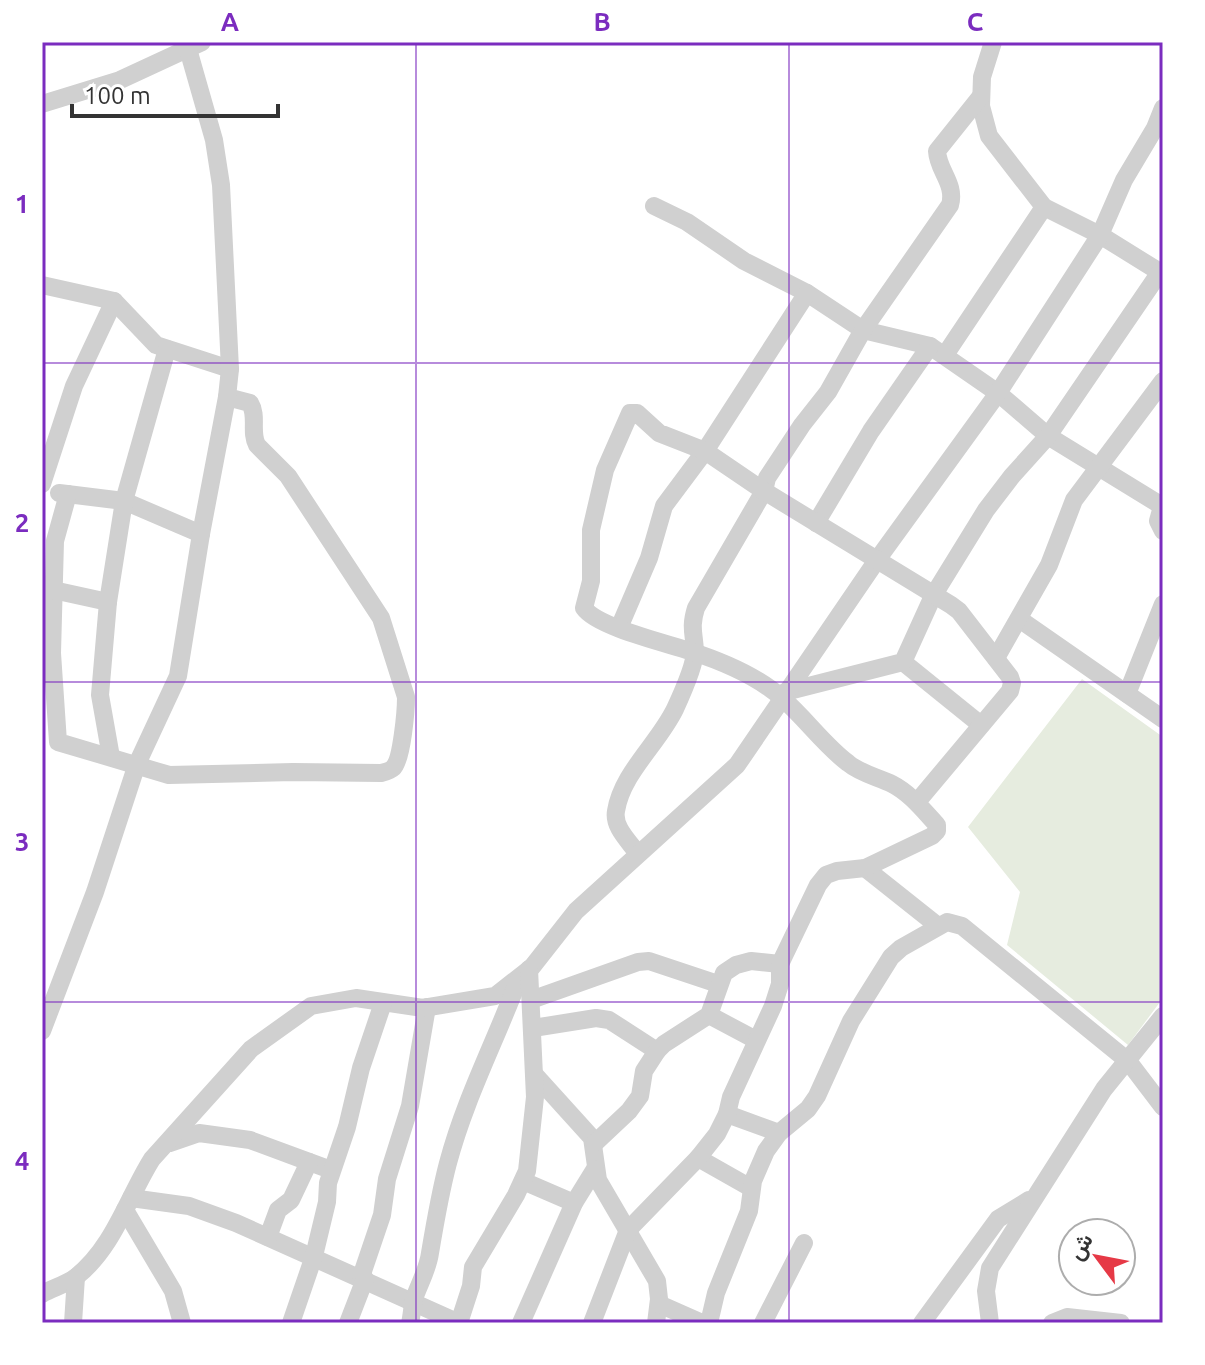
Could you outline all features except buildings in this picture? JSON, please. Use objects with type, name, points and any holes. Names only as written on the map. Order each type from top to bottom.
[{"type":"street","points":[[903,662],[933,596],[997,494],[1048,436],[1162,273],[1100,235],[1044,207],[989,136],[983,121],[981,96],[982,77],[993,42]]},
{"type":"street","points":[[42,104],[120,80],[195,45],[221,185],[230,369],[178,676],[137,764],[95,892],[42,1031]]},
{"type":"street","points":[[638,854],[616,824],[615,814],[619,798],[674,710],[695,653],[691,630],[696,608],[764,491],[767,478],[828,392],[863,330],[950,205],[953,194],[937,159],[937,151],[981,96]]},
{"type":"street","points":[[42,1294],[76,1277],[115,1229],[152,1159],[251,1049],[311,1006],[356,998],[427,1007],[495,996],[524,974],[576,911],[737,765],[877,560],[998,393],[1100,235],[1124,180],[1155,128],[1163,108]]},
{"type":"street","points":[[654,206],[687,222],[744,261],[807,293],[863,330],[938,350],[998,393],[1048,436],[1096,468],[1162,504],[1158,521],[1163,531]]},
{"type":"street","points":[[816,523],[871,431],[938,350],[1044,207]]},
{"type":"street","points":[[42,285],[114,301],[148,338],[167,349],[230,369]]},
{"type":"street","points":[[619,628],[649,558],[664,506],[705,451],[807,293]]},
{"type":"street","points":[[114,301],[74,386],[42,487],[68,494],[124,501],[201,534]]},
{"type":"street","points":[[111,757],[100,695],[108,602],[124,501],[167,349]]},
{"type":"street","points":[[996,658],[1049,565],[1066,514],[1096,468],[1163,381]]},
{"type":"street","points":[[68,494],[55,541],[48,589],[58,742],[180,776],[381,773],[393,768],[398,759],[406,697],[381,618],[288,476],[257,445],[254,440],[255,410],[250,403],[227,397]]},
{"type":"street","points":[[592,1323],[628,1230],[717,1134],[773,1006],[780,984],[780,964],[818,885],[826,875],[865,868],[937,831],[937,825],[917,802],[896,785],[848,763],[783,694],[695,653],[619,628],[588,614],[584,608],[591,581],[591,530],[608,462],[630,413],[637,413],[667,438],[705,451],[959,611],[996,658],[1012,683],[1010,691],[917,802]]},
{"type":"street","points":[[48,589],[108,602]]},
{"type":"street","points":[[1127,694],[1163,604]]},
{"type":"street","points":[[1019,619],[1163,719]]},
{"type":"street","points":[[783,694],[903,662]]},
{"type":"street","points":[[903,662],[981,725]]},
{"type":"street","points":[[865,868],[938,926]]},
{"type":"street","points":[[709,1323],[716,1293],[749,1211],[751,1188],[759,1165],[779,1133],[808,1109],[817,1096],[851,1021],[891,957],[938,926],[955,922],[962,926],[1131,1057],[1163,1107]]},
{"type":"street","points":[[531,1000],[638,962],[649,961],[718,984]]},
{"type":"street","points":[[595,1143],[629,1111],[640,1096],[644,1071],[657,1051],[709,1015],[724,973],[736,965],[751,961],[780,964]]},
{"type":"street","points":[[128,1204],[189,1206],[314,1256],[459,1323],[471,1286],[473,1267],[527,1171],[535,1075],[531,1000],[524,974]]},
{"type":"street","points":[[410,1323],[413,1302],[430,1256],[447,1164],[461,1120],[474,1083],[524,974]]},
{"type":"street","points":[[291,1323],[314,1256],[331,1170],[343,1140],[361,1068],[383,1003]]},
{"type":"street","points":[[348,1323],[382,1215],[387,1179],[410,1106],[427,1007]]},
{"type":"street","points":[[709,1015],[756,1040]]},
{"type":"street","points":[[990,1323],[986,1291],[990,1268],[1097,1100],[1163,1016]]},
{"type":"street","points":[[533,1028],[596,1018],[609,1020],[657,1051]]},
{"type":"street","points":[[1131,1057],[1163,1033]]},
{"type":"street","points":[[535,1075],[581,1123],[595,1143],[598,1180],[657,1281],[658,1314],[702,1323]]},
{"type":"street","points":[[727,1114],[779,1133]]},
{"type":"street","points":[[166,1144],[199,1133],[250,1140],[331,1170]]},
{"type":"street","points":[[698,1158],[751,1188]]},
{"type":"street","points":[[268,1237],[278,1210],[291,1200],[309,1162]]},
{"type":"street","points":[[521,1323],[574,1203],[595,1169]]},
{"type":"street","points":[[523,1181],[574,1203]]},
{"type":"street","points":[[922,1323],[998,1219],[1034,1197]]},
{"type":"street","points":[[128,1204],[173,1291],[182,1323]]},
{"type":"street","points":[[763,1323],[804,1243]]},
{"type":"street","points":[[73,1323],[76,1277]]},
{"type":"street","points":[[1052,1323],[1067,1317],[1121,1323]]},
{"type":"shaded area","points":[[1082,679],[1163,737],[1163,998],[1128,1045],[1007,945],[1020,892],[968,827]]}]
